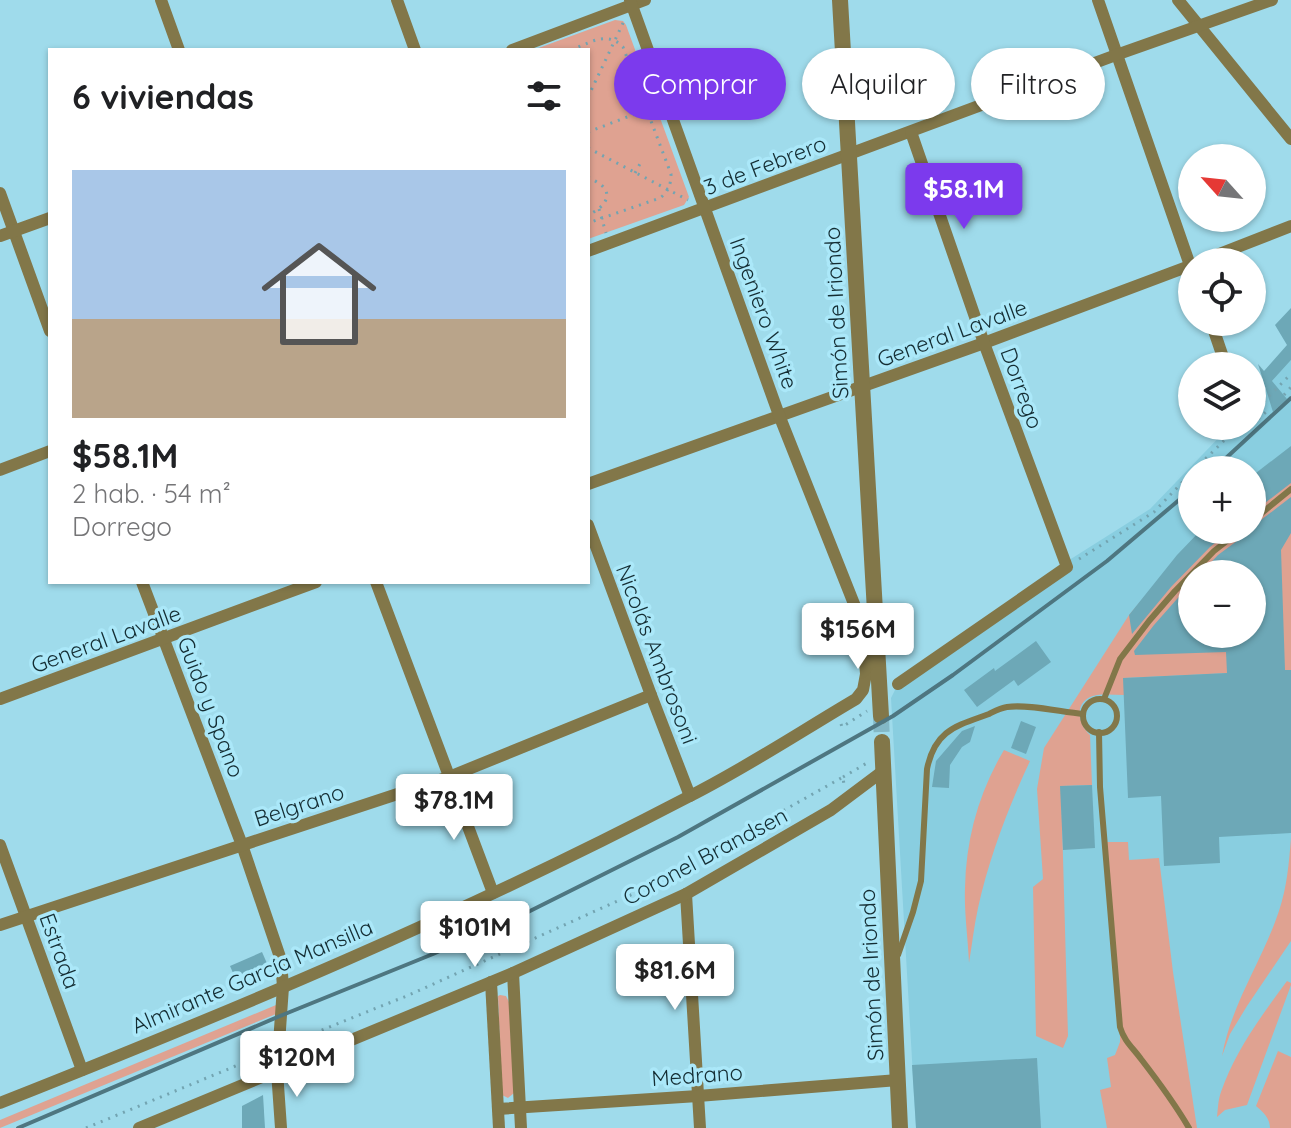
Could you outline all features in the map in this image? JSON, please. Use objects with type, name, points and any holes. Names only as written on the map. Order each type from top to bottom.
[{"type":"street","points":[[161,0],[178,48]]},
{"type":"street","points":[[397,0],[414,48]]},
{"type":"street","points":[[517,48],[645,0]]},
{"type":"street","name":"Simón de Iriondo","points":[[840,0],[862,386],[868,624],[866,674],[863,690],[856,699]]},
{"type":"street","points":[[1098,0],[1186,248]]},
{"type":"street","points":[[1178,0],[1291,139]]},
{"type":"street","name":"3 de Febrero","points":[[590,250],[1272,0]]},
{"type":"street","name":"Ingeniero White","points":[[631,3],[647,48]]},
{"type":"street","name":"Ingeniero White","points":[[673,120],[779,415],[868,624]]},
{"type":"street","name":"Dorrego","points":[[911,132],[984,343],[1067,567]]},
{"type":"street","points":[[0,193],[48,325]]},
{"type":"street","points":[[0,236],[48,219]]},
{"type":"street","name":"General Lavalle","points":[[1237,248],[1291,226]]},
{"type":"street","name":"General Lavalle","points":[[590,483],[1178,272]]},
{"type":"street","points":[[0,470],[48,452]]},
{"type":"street","name":"Nicolás Ambrosoni","points":[[590,530],[690,796]]},
{"type":"street","points":[[898,684],[1067,567]]},
{"type":"street","name":"Guido y Spano","points":[[143,584],[242,845],[281,960],[283,987],[277,1071],[281,1128]]},
{"type":"street","name":"General Lavalle","points":[[0,699],[311,584]]},
{"type":"street","points":[[377,584],[493,893]]},
{"type":"street","points":[[868,624],[876,717]]},
{"type":"street","name":"Belgrano","points":[[0,925],[449,777],[651,695]]},
{"type":"street","name":"Almirante García Mansilla","points":[[0,1103],[283,987],[493,893],[690,796],[856,699]]},
{"type":"street","name":"Simón de Iriondo","points":[[882,742],[875,766],[892,970],[900,1128]]},
{"type":"street","name":"Coronel Brandsen","points":[[139,1128],[513,973],[686,894],[831,810],[847,798],[875,766]]},
{"type":"street","name":"Estrada","points":[[0,845],[82,1070]]},
{"type":"street","points":[[686,894],[700,1128]]},
{"type":"street","points":[[513,973],[521,1128]]},
{"type":"street","points":[[491,982],[499,1128]]},
{"type":"street","name":"Medrano","points":[[498,1109],[898,1080]]},
{"type":"lane","points":[[1266,510],[1291,489]]},
{"type":"lane","points":[[1104,699],[1120,659],[1149,621],[1223,544]]},
{"type":"lane","points":[[1104,699],[1113,705],[1117,715],[1110,730],[1099,732],[1089,728],[1083,714],[1093,700],[1104,699]]},
{"type":"lane","points":[[892,970],[921,881],[927,769],[937,742],[954,726],[1003,708],[1083,714]]},
{"type":"lane","points":[[1099,732],[1100,787],[1120,1027],[1128,1045],[1138,1054],[1189,1128]]},
{"type":"path","points":[[590,93],[631,3]]},
{"type":"path","points":[[576,48],[607,38],[615,40],[623,48]]},
{"type":"path","points":[[590,133],[622,120]]},
{"type":"path","points":[[590,222],[660,198],[668,190],[671,174],[651,120]]},
{"type":"path","points":[[590,147],[705,209]]},
{"type":"path","points":[[635,173],[642,160]]},
{"type":"path","points":[[590,178],[606,192],[599,209],[590,214]]},
{"type":"path","points":[[599,209],[609,244]]},
{"type":"path","points":[[1266,399],[1291,374]]},
{"type":"path","points":[[1284,395],[1291,387]]},
{"type":"path","points":[[1208,456],[1225,440]]},
{"type":"path","points":[[1067,567],[1154,512],[1178,487]]},
{"type":"path","points":[[840,720],[842,727],[872,708],[876,717]]},
{"type":"path","points":[[86,1128],[409,995],[644,889],[843,777],[875,766]]},
{"type":"path","points":[[843,777],[847,798]]},
{"type":"shaded area","points":[[615,20],[623,21],[634,48],[614,48],[614,120],[661,120],[689,197],[684,205],[590,238],[590,48],[538,48]]},
{"type":"shaded area","points":[[1291,360],[1291,1128],[916,1128],[891,698],[898,684],[1055,569],[1150,509],[1178,480],[1178,544],[1266,544],[1266,456],[1201,456],[1217,440],[1266,440],[1266,388]]},
{"type":"shaded area","points":[[1291,471],[1291,670],[1124,678],[1124,695],[1097,695],[1084,701],[1081,706],[1080,718],[1090,735],[1092,785],[1061,786],[1068,1036],[1063,1048],[1036,1036],[1033,887],[1043,879],[1037,789],[1044,748],[1129,615],[1189,544],[1266,544],[1266,489]]},
{"type":"shaded area","points":[[1004,750],[1030,761],[988,871],[969,963],[965,897],[968,851],[981,799]]},
{"type":"shaded area","points":[[1291,838],[1291,941],[1230,1034],[1222,1056],[1240,1000],[1279,911],[1286,884]]},
{"type":"shaded area","points":[[1104,842],[1128,842],[1129,860],[1159,858],[1197,1128],[1107,1128],[1100,1090],[1111,1087],[1107,1058],[1115,1055],[1120,1042],[1120,1027]]},
{"type":"shaded area","points":[[1287,981],[1291,985],[1247,1105],[1225,1110],[1217,1117],[1220,1095],[1241,1048]]},
{"type":"shaded area","points":[[500,995],[506,996],[509,1002],[514,1093],[508,1098],[502,1095]]},
{"type":"shaded area","points":[[276,1005],[276,1014],[0,1128],[0,1120]]},
{"type":"shaded area","points":[[1278,1051],[1291,1057],[1291,1128],[1270,1128],[1264,1113],[1256,1106]]},
{"type":"building","points":[[1291,308],[1291,360],[1272,381],[1287,399],[1273,412],[1266,390],[1266,369],[1287,345],[1275,325]]},
{"type":"building","points":[[1291,446],[1291,483],[1266,502],[1266,465]]},
{"type":"building","points":[[1291,497],[1291,533],[1281,550],[1285,670],[1291,670],[1291,833],[1219,837],[1220,863],[1164,866],[1161,796],[1128,798],[1123,678],[1227,673],[1226,652],[1135,655],[1134,651],[1178,598],[1178,648],[1266,648],[1266,560],[1213,560],[1233,544],[1266,544],[1266,516]]},
{"type":"building","points":[[1188,544],[1214,544],[1197,560],[1178,560],[1178,580],[1132,634],[1129,615]]},
{"type":"building","points":[[1036,641],[1051,662],[1018,686],[1014,680],[977,707],[964,690]]},
{"type":"building","points":[[1021,721],[1036,727],[1026,754],[1011,748]]},
{"type":"building","points":[[975,726],[970,742],[962,747],[950,765],[949,788],[932,787],[936,761],[962,731]]},
{"type":"building","points":[[1092,785],[1095,848],[1063,850],[1060,786]]},
{"type":"building","points":[[262,952],[269,968],[237,982],[230,966]]},
{"type":"building","points":[[1037,1058],[1041,1128],[916,1128],[912,1065]]},
{"type":"building","points":[[263,1095],[265,1128],[242,1128],[242,1106]]},
{"type":"tunnel","points":[[881,716],[882,742]]},
{"type":"railway","points":[[1228,456],[1291,398]]},
{"type":"railway","points":[[18,1128],[433,954],[528,912],[678,837],[893,716],[1107,561],[1178,501]]}]
